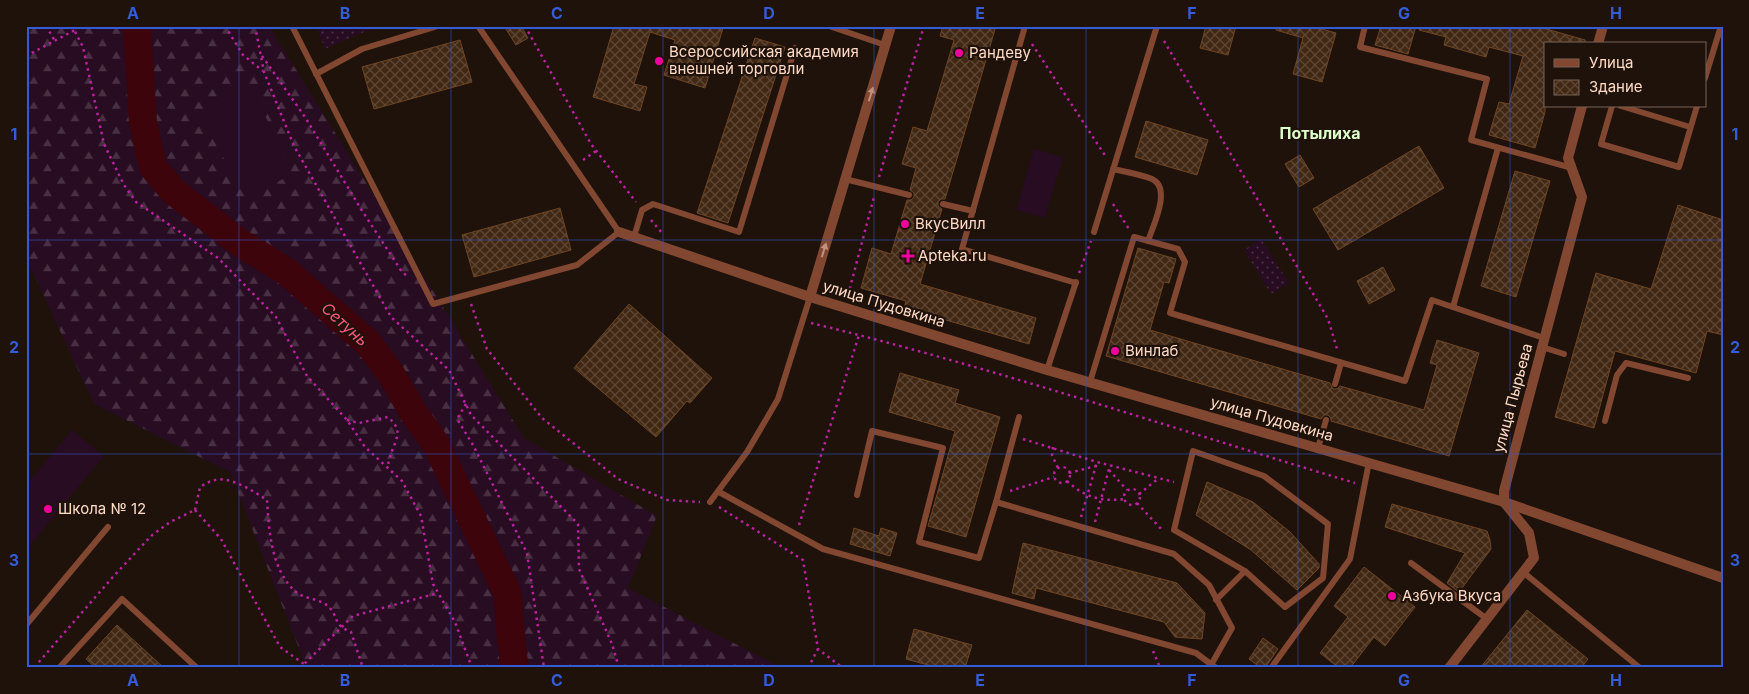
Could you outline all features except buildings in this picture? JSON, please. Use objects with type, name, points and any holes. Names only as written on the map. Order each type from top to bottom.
[{"type":"street","name":"улица Пудовкина","points":[[810,297],[891,26]]},
{"type":"street","points":[[1598,42],[1602,26]]},
{"type":"street","name":"улица Пырьева","points":[[1504,502],[1504,491],[1582,197],[1568,158],[1581,108]]},
{"type":"street","name":"улица Пудовкина","points":[[619,232],[810,297],[1047,370],[1504,502],[1723,578]]},
{"type":"street","points":[[1449,668],[1534,558],[1529,533],[1504,502]]},
{"type":"lane","points":[[292,26],[433,304],[577,265],[619,232],[478,26]]},
{"type":"lane","points":[[316,74],[362,49],[438,26]]},
{"type":"lane","points":[[829,26],[885,45]]},
{"type":"lane","points":[[1365,26],[1360,47],[1486,79],[1471,140],[1572,168]]},
{"type":"lane","points":[[1706,75],[1721,26]]},
{"type":"lane","points":[[1094,232],[1157,27]]},
{"type":"lane","points":[[1024,29],[962,249],[1076,283],[1047,370]]},
{"type":"lane","points":[[634,237],[642,210],[653,204],[739,232],[795,48]]},
{"type":"lane","points":[[1611,108],[1601,144],[1678,167],[1696,108]]},
{"type":"lane","points":[[1627,108],[1690,127]]},
{"type":"lane","points":[[1453,307],[1498,148]]},
{"type":"lane","points":[[1113,168],[1153,180],[1159,185],[1161,199],[1148,241]]},
{"type":"lane","points":[[845,179],[909,195]]},
{"type":"lane","points":[[944,204],[973,211]]},
{"type":"lane","points":[[1090,382],[1134,237],[1178,250],[1185,262],[1170,313],[1406,381],[1432,300],[1543,342],[1564,354]]},
{"type":"lane","points":[[710,502],[747,452],[778,399],[810,297]]},
{"type":"lane","points":[[1335,384],[1341,363]]},
{"type":"lane","points":[[1605,421],[1617,375],[1626,363],[1688,378]]},
{"type":"lane","points":[[857,495],[872,431],[943,448],[919,542],[979,558],[1019,417]]},
{"type":"lane","points":[[1318,448],[1326,420]]},
{"type":"lane","points":[[1193,451],[1264,476],[1328,524],[1323,578],[1285,607],[1245,571],[1174,530],[1193,451]]},
{"type":"lane","points":[[1272,668],[1350,559],[1369,462]]},
{"type":"lane","points":[[719,492],[823,549],[1196,653],[1214,666],[1232,628],[1208,585],[1174,554],[996,502]]},
{"type":"lane","points":[[26,625],[108,528]]},
{"type":"lane","points":[[1411,563],[1487,619]]},
{"type":"lane","points":[[1216,600],[1245,571]]},
{"type":"lane","points":[[1523,572],[1640,668]]},
{"type":"lane","points":[[59,668],[122,599],[197,668]]},
{"type":"path","points":[[46,26],[55,40]]},
{"type":"path","points":[[72,26],[76,28],[83,47],[104,144],[124,185],[136,202],[218,258],[276,317],[306,376],[347,420],[365,447],[402,481],[420,516],[433,584],[455,622],[472,668]]},
{"type":"path","points":[[225,26],[243,55],[264,72]]},
{"type":"path","points":[[255,26],[264,72],[294,146],[391,317],[449,370],[471,415],[578,524],[579,569],[612,644],[619,668]]},
{"type":"path","points":[[525,26],[591,144],[642,210],[665,236]]},
{"type":"path","points":[[848,295],[876,186],[924,26]]},
{"type":"path","points":[[1157,27],[1328,319],[1341,363]]},
{"type":"path","points":[[26,56],[76,28]]},
{"type":"path","points":[[1024,29],[1113,168]]},
{"type":"path","points":[[261,55],[305,117],[361,210],[402,272],[424,286]]},
{"type":"path","points":[[574,166],[596,151]]},
{"type":"path","points":[[1106,193],[1134,237]]},
{"type":"path","points":[[1076,283],[1094,232]]},
{"type":"path","points":[[468,294],[487,349],[542,418],[618,480],[667,500],[710,502],[803,560],[818,649],[808,668]]},
{"type":"path","points":[[803,321],[860,335],[1041,387],[1364,486]]},
{"type":"path","points":[[796,534],[860,335]]},
{"type":"path","points":[[466,404],[457,419],[474,445],[527,553],[544,668]]},
{"type":"path","points":[[347,420],[359,423],[388,417],[396,425],[398,437],[387,467]]},
{"type":"path","points":[[1014,436],[1097,462],[1176,482]]},
{"type":"path","points":[[1053,447],[1052,455],[1058,468]]},
{"type":"path","points":[[1078,526],[1097,462]]},
{"type":"path","points":[[1093,530],[1110,465]]},
{"type":"path","points":[[1069,473],[1096,466]]},
{"type":"path","points":[[1058,468],[1065,468],[1069,473],[1069,479],[1063,483],[1059,483],[1054,477],[1054,472],[1058,468]]},
{"type":"path","points":[[1109,470],[1127,490]]},
{"type":"path","points":[[996,502],[1008,492],[1054,477]]},
{"type":"path","points":[[1139,494],[1159,478]]},
{"type":"path","points":[[195,510],[200,487],[217,479],[251,488],[267,500],[269,531],[279,571],[298,593],[328,606],[341,628],[350,632],[363,668]]},
{"type":"path","points":[[1067,481],[1087,496],[1101,500],[1125,499]]},
{"type":"path","points":[[1127,490],[1135,489],[1139,494],[1137,503]]},
{"type":"path","points":[[1127,490],[1125,499],[1129,504],[1137,503]]},
{"type":"path","points":[[1137,503],[1163,531],[1165,523]]},
{"type":"path","points":[[195,510],[221,538],[280,647],[304,664]]},
{"type":"path","points":[[36,668],[38,663],[151,536],[170,522],[195,510]]},
{"type":"path","points":[[300,668],[353,616],[438,592]]},
{"type":"path","points":[[1148,640],[1159,665],[1164,668]]},
{"type":"path","points":[[818,649],[843,668]]},
{"type":"green space","points":[[26,26],[269,26],[524,438],[657,516],[628,588],[778,666],[777,668],[292,668],[305,664],[230,472],[94,404],[26,258]]},
{"type":"green space","points":[[316,26],[378,26],[325,49]]},
{"type":"green space","points":[[238,88],[256,97],[288,164],[283,179],[258,192],[240,189],[205,123],[208,104]]},
{"type":"green space","points":[[1034,149],[1063,157],[1045,218],[1016,210]]},
{"type":"green space","points":[[1261,239],[1289,283],[1271,294],[1244,250]]},
{"type":"green space","points":[[72,430],[104,456],[26,550],[26,485]]},
{"type":"waterway","name":"Сетунь","points":[[137,26],[143,123],[153,167],[173,191],[239,242],[287,272],[368,343],[391,374],[413,412],[436,444],[507,592],[515,668]]},
{"type":"place","name":"Рандеву","points":[[959,53]]},
{"type":"place","name":"Всероссийская академия внешней торговли","points":[[659,61]]},
{"type":"place","name":"ВкусВилл","points":[[905,224]]},
{"type":"place","name":"Apteka.ru","points":[[908,256]]},
{"type":"place","name":"Винлаб","points":[[1115,351]]},
{"type":"place","name":"Школа № 12","points":[[48,509]]},
{"type":"place","name":"Азбука Вкуса","points":[[1392,596]]},
{"type":"district","name":"Потылиха","points":[[1320,133]]}]
